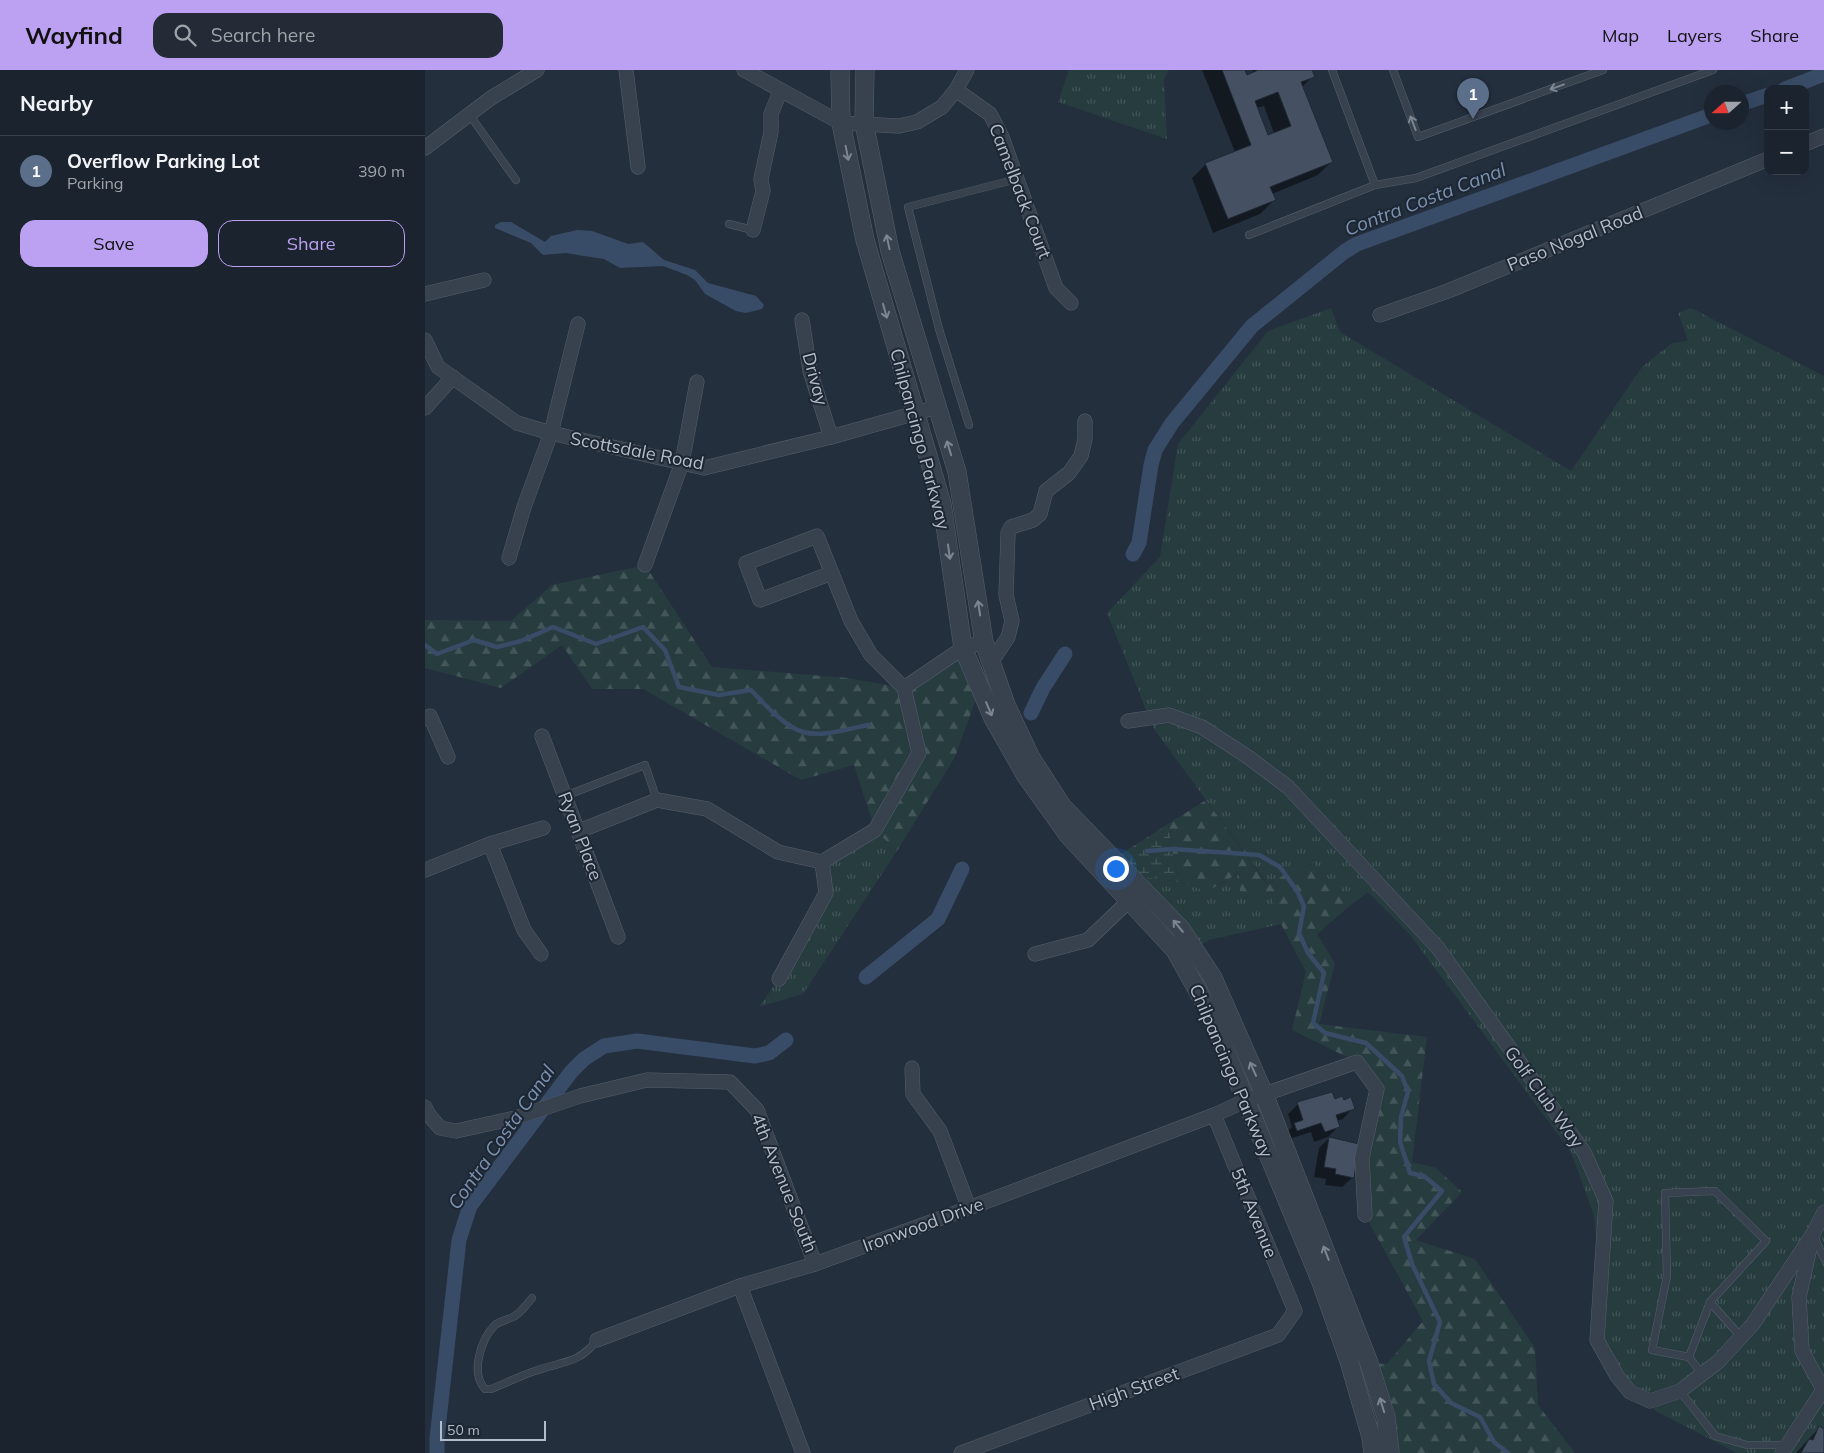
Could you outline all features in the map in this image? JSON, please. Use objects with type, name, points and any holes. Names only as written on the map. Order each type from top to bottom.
[{"type":"street","points":[[626,70],[638,167]]},
{"type":"street","points":[[744,70],[780,92],[841,123],[899,126],[917,122],[942,107],[956,90],[967,70]]},
{"type":"street","name":"Chilpancingo Parkway","points":[[840,70],[841,123],[865,240],[942,504],[963,648],[993,718],[1026,776],[1068,835],[1175,950],[1208,1009],[1321,1282],[1349,1361],[1371,1437],[1373,1453]]},
{"type":"street","name":"Chilpancingo Parkway","points":[[865,70],[864,123],[890,251],[957,472],[984,642],[1006,705],[1031,758],[1062,806],[1181,929],[1213,978],[1264,1094],[1369,1364],[1386,1417],[1390,1453]]},
{"type":"street","points":[[425,148],[469,114],[535,71]]},
{"type":"street","name":"Camelback Court","points":[[956,90],[991,114],[1002,137],[1056,288],[1071,303]]},
{"type":"street","points":[[753,230],[763,192],[761,179],[771,132],[771,114],[780,92]]},
{"type":"street","points":[[1809,142],[1824,136]]},
{"type":"street","name":"Paso Nogal Road","points":[[1380,315],[1448,291],[1764,161]]},
{"type":"street","points":[[425,294],[484,280]]},
{"type":"street","name":"Drivay","points":[[802,320],[810,371],[831,437]]},
{"type":"street","points":[[509,558],[524,507],[551,433],[578,324]]},
{"type":"street","name":"Scottsdale Road","points":[[425,340],[438,367],[517,423],[551,433],[704,468],[831,437],[937,407]]},
{"type":"street","points":[[425,408],[453,377]]},
{"type":"street","points":[[645,565],[682,463],[697,382]]},
{"type":"street","points":[[991,663],[1008,637],[1012,621],[1005,595],[1008,533],[1011,527],[1033,520],[1040,514],[1046,491],[1069,473],[1081,456],[1085,439],[1085,421]]},
{"type":"street","points":[[579,831],[657,800],[707,808],[778,852],[823,862],[875,830],[919,753],[904,688],[871,655],[851,621],[832,573],[817,536],[746,563],[760,600],[832,573]]},
{"type":"street","points":[[904,688],[963,648],[984,642]]},
{"type":"street","name":"Golf Club Way","points":[[1128,721],[1169,715],[1202,726],[1248,757],[1288,787],[1437,948],[1584,1152],[1606,1201],[1597,1340],[1617,1376],[1630,1392],[1650,1401],[1680,1391],[1718,1362],[1753,1324],[1813,1234]]},
{"type":"street","points":[[425,718],[430,716],[448,757]]},
{"type":"street","name":"Ryan Place","points":[[542,736],[618,937]]},
{"type":"street","points":[[425,870],[490,844],[543,828]]},
{"type":"street","points":[[490,844],[524,930],[541,954]]},
{"type":"street","points":[[779,978],[826,893],[823,862]]},
{"type":"street","points":[[1035,954],[1088,940],[1128,899],[1144,889]]},
{"type":"street","name":"Ironwood Drive","points":[[597,1340],[740,1286],[815,1264],[969,1208],[1214,1115],[1245,1101],[1357,1062],[1377,1089],[1362,1158],[1365,1215]]},
{"type":"street","points":[[912,1068],[913,1094],[939,1131],[969,1208]]},
{"type":"street","name":"4th Avenue South","points":[[425,1107],[429,1116],[440,1128],[456,1131],[531,1113],[580,1096],[647,1080],[730,1082],[757,1110],[815,1264]]},
{"type":"street","name":"5th Avenue","points":[[1214,1115],[1295,1310]]},
{"type":"street","points":[[1785,1449],[1824,1390],[1802,1351],[1799,1297],[1813,1234],[1824,1212]]},
{"type":"street","points":[[740,1286],[803,1453]]},
{"type":"street","name":"High Street","points":[[961,1453],[1278,1335],[1295,1310]]},
{"type":"lane","points":[[1332,70],[1375,185]]},
{"type":"lane","points":[[1393,70],[1418,137],[1603,70]]},
{"type":"lane","points":[[1249,235],[1375,185],[1416,178],[1713,70]]},
{"type":"lane","points":[[469,114],[516,180]]},
{"type":"lane","points":[[969,425],[939,329],[908,207],[1017,179]]},
{"type":"lane","points":[[729,224],[753,230]]},
{"type":"lane","points":[[565,796],[645,765],[657,800]]},
{"type":"lane","points":[[1689,1356],[1709,1302],[1765,1241],[1715,1191],[1665,1193],[1667,1276],[1652,1350],[1689,1356],[1702,1374]]},
{"type":"lane","points":[[1813,1234],[1824,1258]]},
{"type":"lane","points":[[532,1298],[515,1317],[495,1325],[485,1341],[478,1360],[479,1378],[485,1389],[491,1389],[536,1370],[566,1364],[591,1349],[597,1340]]},
{"type":"lane","points":[[1709,1302],[1741,1337]]},
{"type":"lane","points":[[1680,1391],[1715,1436],[1747,1445],[1785,1449]]},
{"type":"green space","points":[[1069,70],[1169,70],[1164,79],[1167,139],[1058,102]]},
{"type":"green space","points":[[1331,308],[1340,332],[1571,471],[1642,367],[1672,343],[1688,341],[1678,313],[1691,308],[1824,376],[1824,1453],[1737,1453],[1654,1410],[1650,1401],[1630,1392],[1597,1340],[1601,1267],[1593,1213],[1571,1152],[1411,936],[1368,892],[1352,904],[1313,863],[1267,883],[1154,729],[1107,613],[1160,557],[1178,444],[1268,331]]},
{"type":"green space","points":[[645,565],[712,667],[847,678],[904,688],[963,648],[980,688],[955,757],[897,851],[875,830],[854,765],[801,780],[643,689],[592,689],[562,645],[501,688],[425,668],[425,620],[511,621],[552,585]]},
{"type":"green space","points":[[1206,800],[1266,883],[1313,863],[1352,904],[1317,934],[1335,963],[1319,1024],[1427,1037],[1412,1162],[1436,1168],[1462,1192],[1416,1240],[1475,1259],[1535,1348],[1538,1405],[1575,1453],[1390,1453],[1369,1363],[1387,1364],[1423,1321],[1365,1215],[1362,1191],[1377,1089],[1357,1062],[1292,1030],[1306,972],[1281,924],[1272,897],[1240,891],[1239,873],[1208,891],[1178,882],[1168,824]]},
{"type":"green space","points":[[1168,824],[1178,882],[1128,874],[1113,859]]},
{"type":"green space","points":[[875,830],[897,851],[803,994],[759,1007],[779,978],[826,894],[822,862]]},
{"type":"green space","points":[[1240,873],[1272,897],[1281,924],[1209,940],[1195,949],[1128,874],[1178,882],[1208,891]]},
{"type":"water","points":[[501,222],[511,222],[545,242],[551,236],[577,230],[592,231],[628,244],[643,242],[664,260],[695,270],[708,283],[756,296],[764,305],[762,309],[746,313],[736,311],[705,294],[695,280],[687,275],[663,266],[620,268],[604,259],[566,253],[543,255],[531,243],[495,228],[495,225]]},
{"type":"building","points":[[1222,70],[1245,70],[1247,75],[1258,70],[1312,70],[1315,77],[1301,82],[1333,162],[1270,187],[1276,200],[1228,219],[1205,163],[1251,145]],"holes":[[[1278,92],[1291,126],[1268,135],[1255,101]]]},
{"type":"building","points":[[1332,1092],[1335,1099],[1342,1096],[1344,1100],[1351,1097],[1355,1109],[1336,1115],[1340,1127],[1325,1132],[1321,1123],[1297,1131],[1294,1123],[1303,1120],[1297,1102]]},
{"type":"building","points":[[1329,1137],[1359,1144],[1354,1178],[1335,1174],[1336,1169],[1324,1167]]},
{"type":"building","points":[[1819,1426],[1824,1429],[1824,1453],[1801,1453],[1809,1439],[1813,1440]]},
{"type":"waterway","name":"Contra Costa Canal","points":[[1795,85],[1824,74]]},
{"type":"waterway","name":"Contra Costa Canal","points":[[1749,101],[1764,96]]},
{"type":"waterway","name":"Contra Costa Canal","points":[[1133,554],[1139,543],[1155,450],[1172,423],[1252,326],[1344,252],[1357,244],[1704,118]]},
{"type":"waterway","points":[[425,645],[437,654],[474,640],[497,647],[521,641],[553,627],[596,644],[643,627],[665,650],[679,687],[719,695],[751,690],[782,720],[796,729],[811,734],[869,725]]},
{"type":"waterway","name":"Contra Costa Canal","points":[[1031,713],[1043,688],[1065,654]]},
{"type":"waterway","points":[[1147,851],[1173,849],[1259,855],[1280,867],[1297,891],[1304,906],[1299,933],[1308,953],[1324,973],[1313,1023],[1325,1033],[1366,1043],[1402,1076],[1408,1092],[1401,1117],[1400,1142],[1410,1173],[1424,1176],[1442,1191],[1404,1237],[1412,1264],[1440,1322],[1429,1361],[1434,1384],[1451,1403],[1480,1417],[1494,1442],[1508,1453]]},
{"type":"waterway","name":"Contra Costa Canal","points":[[866,977],[938,919],[962,869]]},
{"type":"waterway","name":"Contra Costa Canal","points":[[437,1453],[437,1438],[459,1240],[470,1206],[571,1072],[584,1059],[604,1046],[637,1041],[755,1056],[769,1053],[786,1040]]},
{"type":"place","name":"Overflow Parking Lot","points":[[1473,119]]}]
